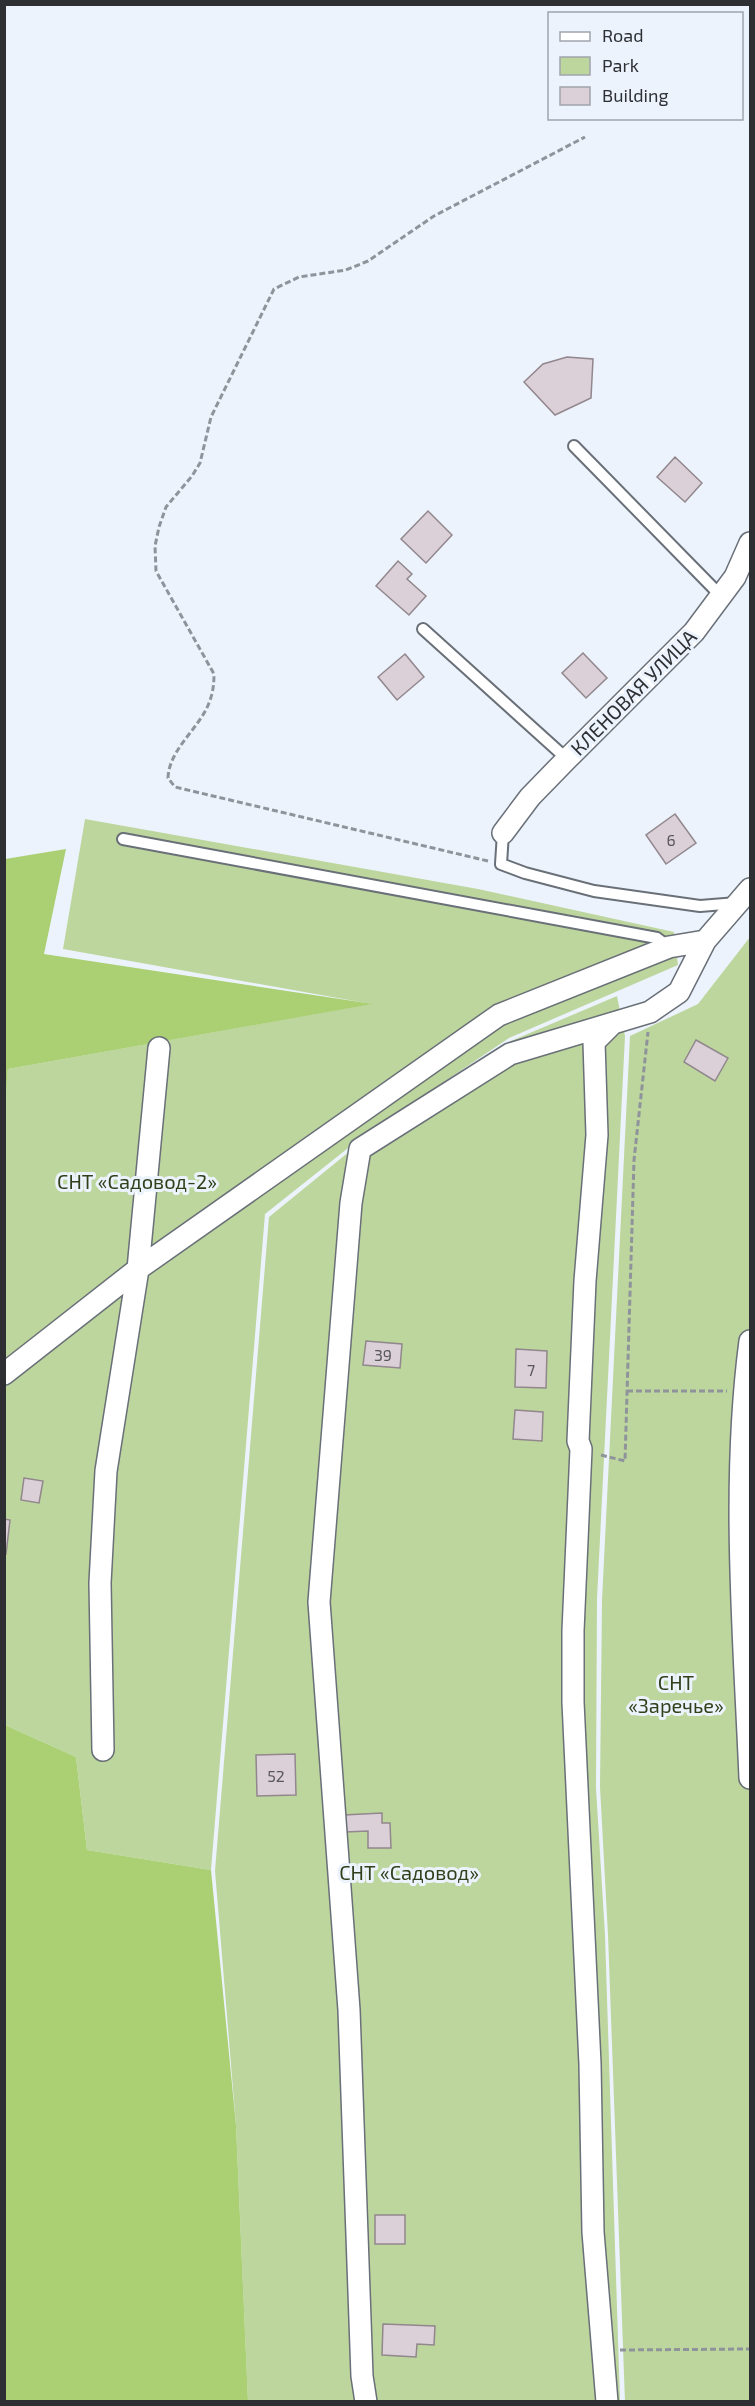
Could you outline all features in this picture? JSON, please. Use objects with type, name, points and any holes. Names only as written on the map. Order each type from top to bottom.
[{"type":"street","name":"КЛЕНОВАЯ УЛИЦА","points":[[503,833],[530,797],[694,632],[735,577],[750,543]]},
{"type":"street","points":[[366,2402],[362,2376],[349,2010],[319,1602],[351,1203],[360,1149],[510,1054],[650,1012],[679,992],[705,942],[744,896]]},
{"type":"street","points":[[4,1374],[138,1269],[499,1016],[669,947],[705,942]]},
{"type":"street","points":[[607,2402],[593,2232],[590,2064],[573,1702],[573,1631],[585,1281],[597,1135],[594,1042],[615,1021]]},
{"type":"street","points":[[102,1750],[100,1583],[106,1471],[138,1269],[159,1048]]},
{"type":"street","points":[[750,1341],[741,1436],[743,1596],[750,1778]]},
{"type":"lane","points":[[574,446],[721,596]]},
{"type":"lane","points":[[423,629],[567,759]]},
{"type":"lane","points":[[503,833],[501,864],[525,873],[594,891],[700,906],[744,896]]},
{"type":"lane","points":[[123,839],[657,938],[669,947]]},
{"type":"path","points":[[501,864],[175,787],[168,778],[168,770],[183,742],[209,704],[213,691],[214,674],[156,571],[155,546],[166,507],[200,463],[211,417],[274,290],[299,277],[346,270],[368,261],[426,221],[585,137]]},
{"type":"path","points":[[581,1449],[625,1461],[634,1160],[650,1012]]},
{"type":"path","points":[[627,1391],[744,1391]]},
{"type":"path","points":[[602,2351],[750,2349]]},
{"type":"green space","name":"СНТ «Садовод-2»","points":[[85,819],[478,889],[674,932],[678,965],[509,1038],[362,1137],[265,1214],[211,1870],[87,1850],[76,1757],[5,1725],[4,1101],[8,1069],[371,1004],[63,949]]},
{"type":"green space","points":[[66,849],[44,954],[373,1004],[8,1069],[5,1101],[5,859]]},
{"type":"green space","name":"СНТ «Заречье»","points":[[750,937],[750,2401],[625,2402],[608,1935],[600,1787],[602,1600],[630,1036],[698,1004]]},
{"type":"green space","name":"СНТ «Садовод»","points":[[617,996],[625,1036],[597,1599],[596,1788],[605,1935],[620,2401],[248,2402],[236,2125],[215,1871],[269,1217],[366,1138],[511,1041]]},
{"type":"green space","points":[[5,1725],[76,1757],[87,1850],[211,1870],[236,2125],[248,2401],[5,2401]]},
{"type":"building","points":[[567,357],[593,359],[591,398],[555,415],[524,382],[543,364]]},
{"type":"building","points":[[675,457],[702,483],[685,502],[657,477]]},
{"type":"building","points":[[428,511],[452,535],[426,563],[401,539]]},
{"type":"building","points":[[398,561],[412,574],[407,579],[426,596],[409,615],[376,586]]},
{"type":"building","points":[[583,653],[607,678],[586,698],[562,673]]},
{"type":"building","points":[[405,654],[424,677],[397,700],[378,677]]},
{"type":"building","points":[[675,814],[696,843],[666,864],[646,835]]},
{"type":"building","points":[[696,1040],[728,1058],[715,1081],[684,1062]]},
{"type":"building","points":[[366,1341],[402,1344],[400,1368],[363,1365]]},
{"type":"building","points":[[516,1349],[547,1351],[546,1388],[515,1387]]},
{"type":"building","points":[[515,1410],[543,1412],[542,1441],[513,1439]]},
{"type":"building","points":[[24,1478],[43,1481],[39,1503],[21,1500]]},
{"type":"building","points":[[4,1519],[10,1520],[6,1554],[4,1554]]},
{"type":"building","points":[[295,1754],[296,1795],[257,1796],[256,1755]]},
{"type":"building","points":[[382,1813],[382,1823],[390,1823],[391,1848],[368,1848],[368,1831],[345,1832],[344,1815]]},
{"type":"building","points":[[375,2215],[405,2215],[405,2244],[375,2244]]},
{"type":"building","points":[[383,2324],[435,2326],[434,2345],[417,2344],[416,2357],[382,2355]]}]
